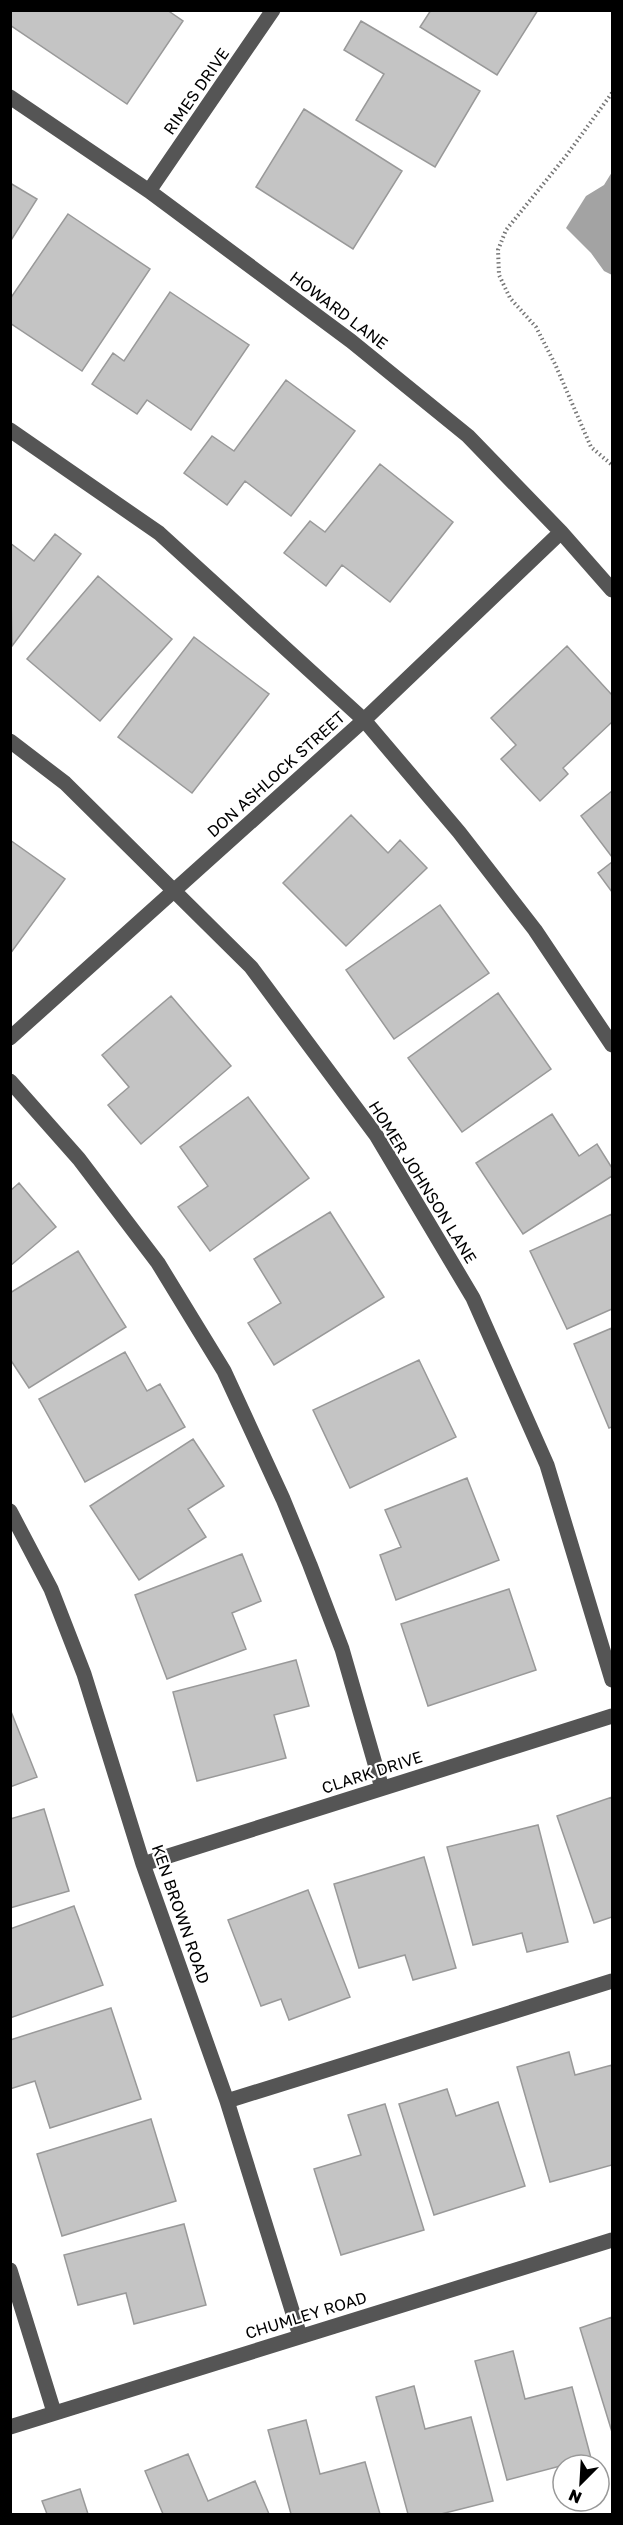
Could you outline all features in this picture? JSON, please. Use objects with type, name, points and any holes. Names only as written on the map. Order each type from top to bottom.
[{"type":"street","name":"RIMES DRIVE","points":[[149,191],[273,10]]},
{"type":"street","name":"HOWARD LANE","points":[[10,97],[149,191],[351,340],[459,428],[561,532],[612,590]]},
{"type":"street","points":[[10,430],[159,532],[364,720],[459,832],[528,921],[612,1045]]},
{"type":"street","name":"DON ASHLOCK STREET","points":[[10,1038],[364,720],[561,532]]},
{"type":"street","name":"HOMER JOHNSON LANE","points":[[10,741],[65,783],[251,967],[376,1135],[473,1298],[547,1465],[612,1680]]},
{"type":"street","points":[[10,1081],[79,1159],[158,1263],[224,1371],[283,1499],[342,1649],[382,1788]]},
{"type":"street","name":"KEN BROWN ROAD","points":[[10,1511],[51,1589],[84,1674],[143,1864],[227,2101],[300,2336]]},
{"type":"street","name":"CLARK DRIVE","points":[[143,1864],[612,1716]]},
{"type":"street","points":[[227,2101],[612,1981]]},
{"type":"street","name":"CHUMLEY ROAD","points":[[10,2427],[612,2240]]},
{"type":"street","points":[[10,2270],[54,2412]]},
{"type":"path","points":[[612,93],[566,156],[506,230],[498,250],[499,275],[510,298],[536,327],[555,364],[591,447],[612,465]]},
{"type":"shaded area","points":[[612,172],[612,275],[604,271],[591,253],[566,228],[586,196],[604,185]]},
{"type":"building","points":[[11,10],[167,10],[183,21],[127,104],[10,25]]},
{"type":"building","points":[[431,10],[538,10],[497,75],[420,27]]},
{"type":"building","points":[[361,21],[480,91],[435,167],[356,120],[384,74],[344,50]]},
{"type":"building","points":[[304,109],[402,171],[353,249],[256,187]]},
{"type":"building","points":[[10,183],[37,199],[10,242]]},
{"type":"building","points":[[68,214],[150,269],[82,371],[10,323],[10,299]]},
{"type":"building","points":[[170,292],[249,345],[191,430],[147,400],[137,414],[92,384],[113,353],[124,361]]},
{"type":"building","points":[[286,380],[355,431],[291,516],[245,481],[227,505],[184,473],[212,436],[234,451]]},
{"type":"building","points":[[380,464],[453,522],[390,602],[342,565],[326,586],[284,553],[310,521],[325,532]]},
{"type":"building","points":[[55,534],[81,554],[12,646],[10,543],[34,561]]},
{"type":"building","points":[[98,576],[172,639],[100,721],[27,659]]},
{"type":"building","points":[[194,637],[269,694],[192,793],[118,737]]},
{"type":"building","points":[[567,646],[612,695],[612,722],[563,768],[568,774],[540,801],[501,759],[516,745],[491,718]]},
{"type":"building","points":[[612,791],[612,857],[581,816]]},
{"type":"building","points":[[351,815],[388,853],[400,840],[427,868],[346,946],[283,883]]},
{"type":"building","points":[[10,840],[65,879],[10,954]]},
{"type":"building","points":[[612,862],[612,892],[598,873]]},
{"type":"building","points":[[440,905],[489,973],[394,1039],[346,970]]},
{"type":"building","points":[[498,993],[551,1069],[462,1132],[408,1058]]},
{"type":"building","points":[[171,996],[231,1066],[141,1144],[108,1105],[129,1087],[102,1055]]},
{"type":"building","points":[[248,1097],[309,1178],[210,1251],[178,1207],[208,1186],[180,1147]]},
{"type":"building","points":[[552,1114],[579,1156],[597,1144],[612,1168],[612,1176],[523,1234],[476,1163]]},
{"type":"building","points":[[19,1183],[56,1227],[10,1266],[10,1191]]},
{"type":"building","points":[[330,1212],[384,1297],[274,1365],[248,1323],[281,1303],[254,1259]]},
{"type":"building","points":[[612,1214],[612,1309],[567,1329],[530,1251]]},
{"type":"building","points":[[78,1251],[126,1327],[29,1388],[10,1359],[10,1293]]},
{"type":"building","points":[[612,1328],[612,1427],[609,1428],[574,1344]]},
{"type":"building","points":[[125,1352],[147,1391],[160,1384],[185,1427],[85,1482],[39,1399]]},
{"type":"building","points":[[419,1360],[456,1437],[350,1488],[313,1410]]},
{"type":"building","points":[[193,1439],[224,1486],[188,1509],[206,1537],[139,1580],[90,1506]]},
{"type":"building","points":[[467,1478],[499,1560],[396,1600],[380,1555],[401,1547],[385,1510]]},
{"type":"building","points":[[242,1554],[261,1601],[232,1613],[246,1649],[167,1679],[135,1595]]},
{"type":"building","points":[[509,1589],[536,1670],[428,1706],[401,1624]]},
{"type":"building","points":[[296,1660],[309,1706],[274,1715],[286,1758],[197,1781],[173,1692]]},
{"type":"building","points":[[10,1709],[37,1777],[10,1787]]},
{"type":"building","points":[[612,1797],[612,1917],[594,1923],[557,1816]]},
{"type":"building","points":[[44,1809],[69,1891],[10,1908],[10,1819]]},
{"type":"building","points":[[538,1825],[568,1942],[527,1952],[522,1933],[473,1945],[447,1847]]},
{"type":"building","points":[[424,1857],[456,1968],[413,1980],[405,1955],[359,1968],[334,1884]]},
{"type":"building","points":[[308,1890],[350,1997],[289,2020],[281,1999],[261,2006],[228,1920]]},
{"type":"building","points":[[74,1906],[103,1985],[10,2018],[10,1929]]},
{"type":"building","points":[[111,2008],[141,2099],[50,2128],[35,2081],[10,2089],[10,2040]]},
{"type":"building","points":[[569,2052],[575,2075],[612,2065],[612,2165],[550,2182],[517,2067]]},
{"type":"building","points":[[447,2089],[456,2116],[498,2102],[525,2186],[434,2215],[399,2104]]},
{"type":"building","points":[[385,2104],[424,2230],[341,2255],[314,2169],[361,2155],[348,2115]]},
{"type":"building","points":[[151,2119],[176,2201],[62,2236],[37,2154]]},
{"type":"building","points":[[184,2224],[206,2305],[134,2324],[126,2293],[78,2305],[64,2255]]},
{"type":"building","points":[[612,2317],[612,2432],[580,2328]]},
{"type":"building","points":[[513,2351],[525,2399],[572,2387],[590,2453],[551,2453],[551,2468],[507,2480],[475,2361]]},
{"type":"building","points":[[414,2386],[425,2429],[471,2417],[493,2501],[441,2514],[408,2514],[376,2397]]},
{"type":"building","points":[[306,2420],[320,2474],[365,2462],[380,2514],[291,2514],[268,2430]]},
{"type":"building","points":[[188,2454],[208,2501],[255,2481],[269,2514],[163,2514],[145,2471]]},
{"type":"building","points":[[80,2489],[88,2514],[47,2514],[42,2501]]}]
